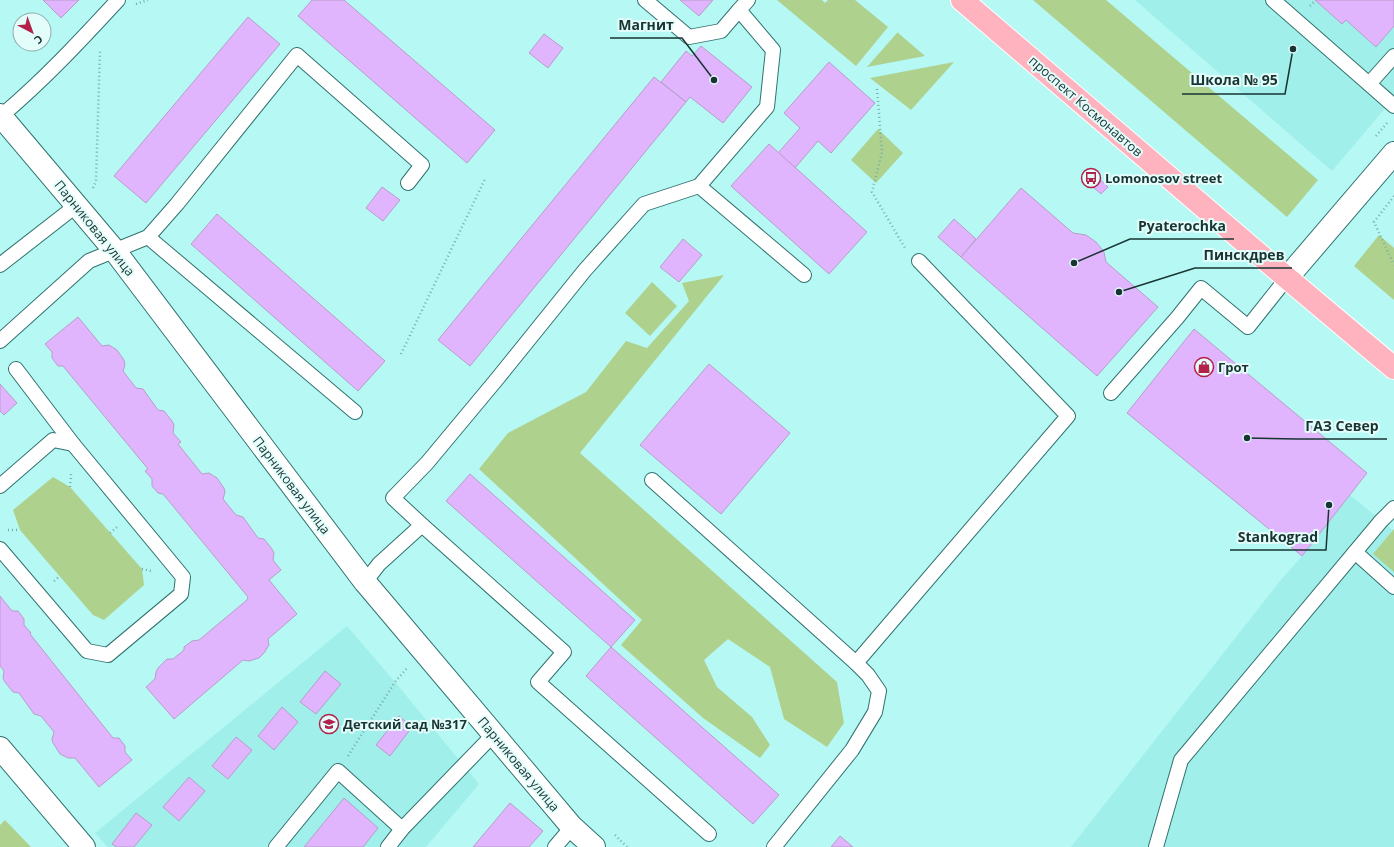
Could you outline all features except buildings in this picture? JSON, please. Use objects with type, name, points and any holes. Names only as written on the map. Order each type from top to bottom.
[{"type":"main road","name":"проспект Космонавтов","points":[[962,0],[1394,368]]},
{"type":"street","name":"Парниковая улица","points":[[0,116],[84,198],[115,251],[365,582],[572,827],[594,847]]},
{"type":"street","points":[[1287,278],[1394,153]]},
{"type":"street","points":[[0,748],[84,847]]},
{"type":"lane","points":[[0,116],[24,96],[82,39],[118,0]]},
{"type":"lane","points":[[645,0],[689,37],[720,31],[743,5],[773,50],[767,108],[699,186],[644,204],[585,270],[427,463],[393,498],[564,652],[538,682],[709,834]]},
{"type":"lane","points":[[1273,0],[1394,106]]},
{"type":"lane","points":[[0,341],[89,261],[148,237],[177,204],[297,55],[422,165],[408,182]]},
{"type":"lane","points":[[1369,84],[1394,56]]},
{"type":"lane","points":[[699,186],[804,275]]},
{"type":"lane","points":[[0,265],[84,198]]},
{"type":"lane","points":[[148,237],[355,412]]},
{"type":"lane","points":[[856,663],[1068,416],[919,260]]},
{"type":"lane","points":[[1112,393],[1201,288],[1248,327],[1287,278]]},
{"type":"lane","points":[[0,549],[87,651],[108,655],[181,594],[183,577],[73,444],[16,369]]},
{"type":"lane","points":[[0,486],[53,440],[73,444]]},
{"type":"lane","points":[[652,480],[856,663],[868,675],[879,691],[875,712],[852,750],[774,847]]},
{"type":"lane","points":[[1156,847],[1181,760],[1287,632],[1356,552],[1381,520],[1394,508]]},
{"type":"lane","points":[[365,582],[379,564],[422,525]]},
{"type":"lane","points":[[1356,552],[1394,587]]},
{"type":"lane","points":[[388,847],[402,829],[494,734]]},
{"type":"lane","points":[[276,847],[338,771],[402,829]]},
{"type":"lane","points":[[555,847],[572,827]]},
{"type":"path","points":[[107,12],[148,0]]},
{"type":"path","points":[[1311,5],[1316,1]]},
{"type":"path","points":[[84,198],[96,181],[100,47]]},
{"type":"path","points":[[877,89],[882,152],[872,192],[906,250]]},
{"type":"path","points":[[400,354],[485,179]]},
{"type":"path","points":[[1394,196],[1374,222],[1394,264]]},
{"type":"path","points":[[338,771],[396,682],[407,668]]},
{"type":"shaded area","points":[[1135,0],[1394,0],[1394,98],[1332,171]]},
{"type":"shaded area","points":[[1350,495],[1394,531],[1394,847],[1071,847],[1280,581],[1302,556]]},
{"type":"shaded area","name":"Детский сад №317","points":[[347,626],[479,784],[426,847],[108,847],[95,833]]},
{"type":"green space","points":[[777,0],[822,0],[825,3],[828,0],[855,0],[888,27],[856,66]]},
{"type":"green space","points":[[1033,0],[1106,0],[1318,180],[1287,217]]},
{"type":"green space","points":[[897,33],[925,56],[867,67]]},
{"type":"green space","points":[[954,62],[911,110],[870,78]]},
{"type":"green space","points":[[878,129],[903,153],[876,183],[851,160]]},
{"type":"green space","points":[[1379,235],[1394,248],[1394,300],[1354,266]]},
{"type":"green space","points":[[724,275],[580,453],[837,682],[844,723],[827,747],[784,719],[770,667],[728,639],[704,660],[717,687],[752,717],[770,745],[760,758],[703,718],[621,645],[642,620],[479,469],[508,433],[586,392],[626,341],[647,348],[689,301],[682,283]]},
{"type":"green space","points":[[652,282],[677,306],[650,336],[625,313]]},
{"type":"green space","points":[[53,477],[70,487],[142,569],[144,585],[104,620],[93,615],[20,530],[13,510]]},
{"type":"green space","points":[[1394,529],[1394,572],[1373,554]]},
{"type":"green space","points":[[5,820],[31,847],[0,847],[0,825]]},
{"type":"place","name":"Школа № 95","points":[[1293,49]]},
{"type":"place","name":"Магнит","points":[[714,80]]},
{"type":"place","name":"Lomonosov street","points":[[1091,178]]},
{"type":"place","name":"Pyaterochka","points":[[1074,263]]},
{"type":"place","name":"Пинскдрев","points":[[1119,292]]},
{"type":"place","name":"Грот","points":[[1204,367]]},
{"type":"place","name":"ГАЗ Север","points":[[1247,438]]},
{"type":"place","name":"Stankograd","points":[[1329,505]]},
{"type":"place","name":"Детский сад №317","points":[[329,724]]}]
